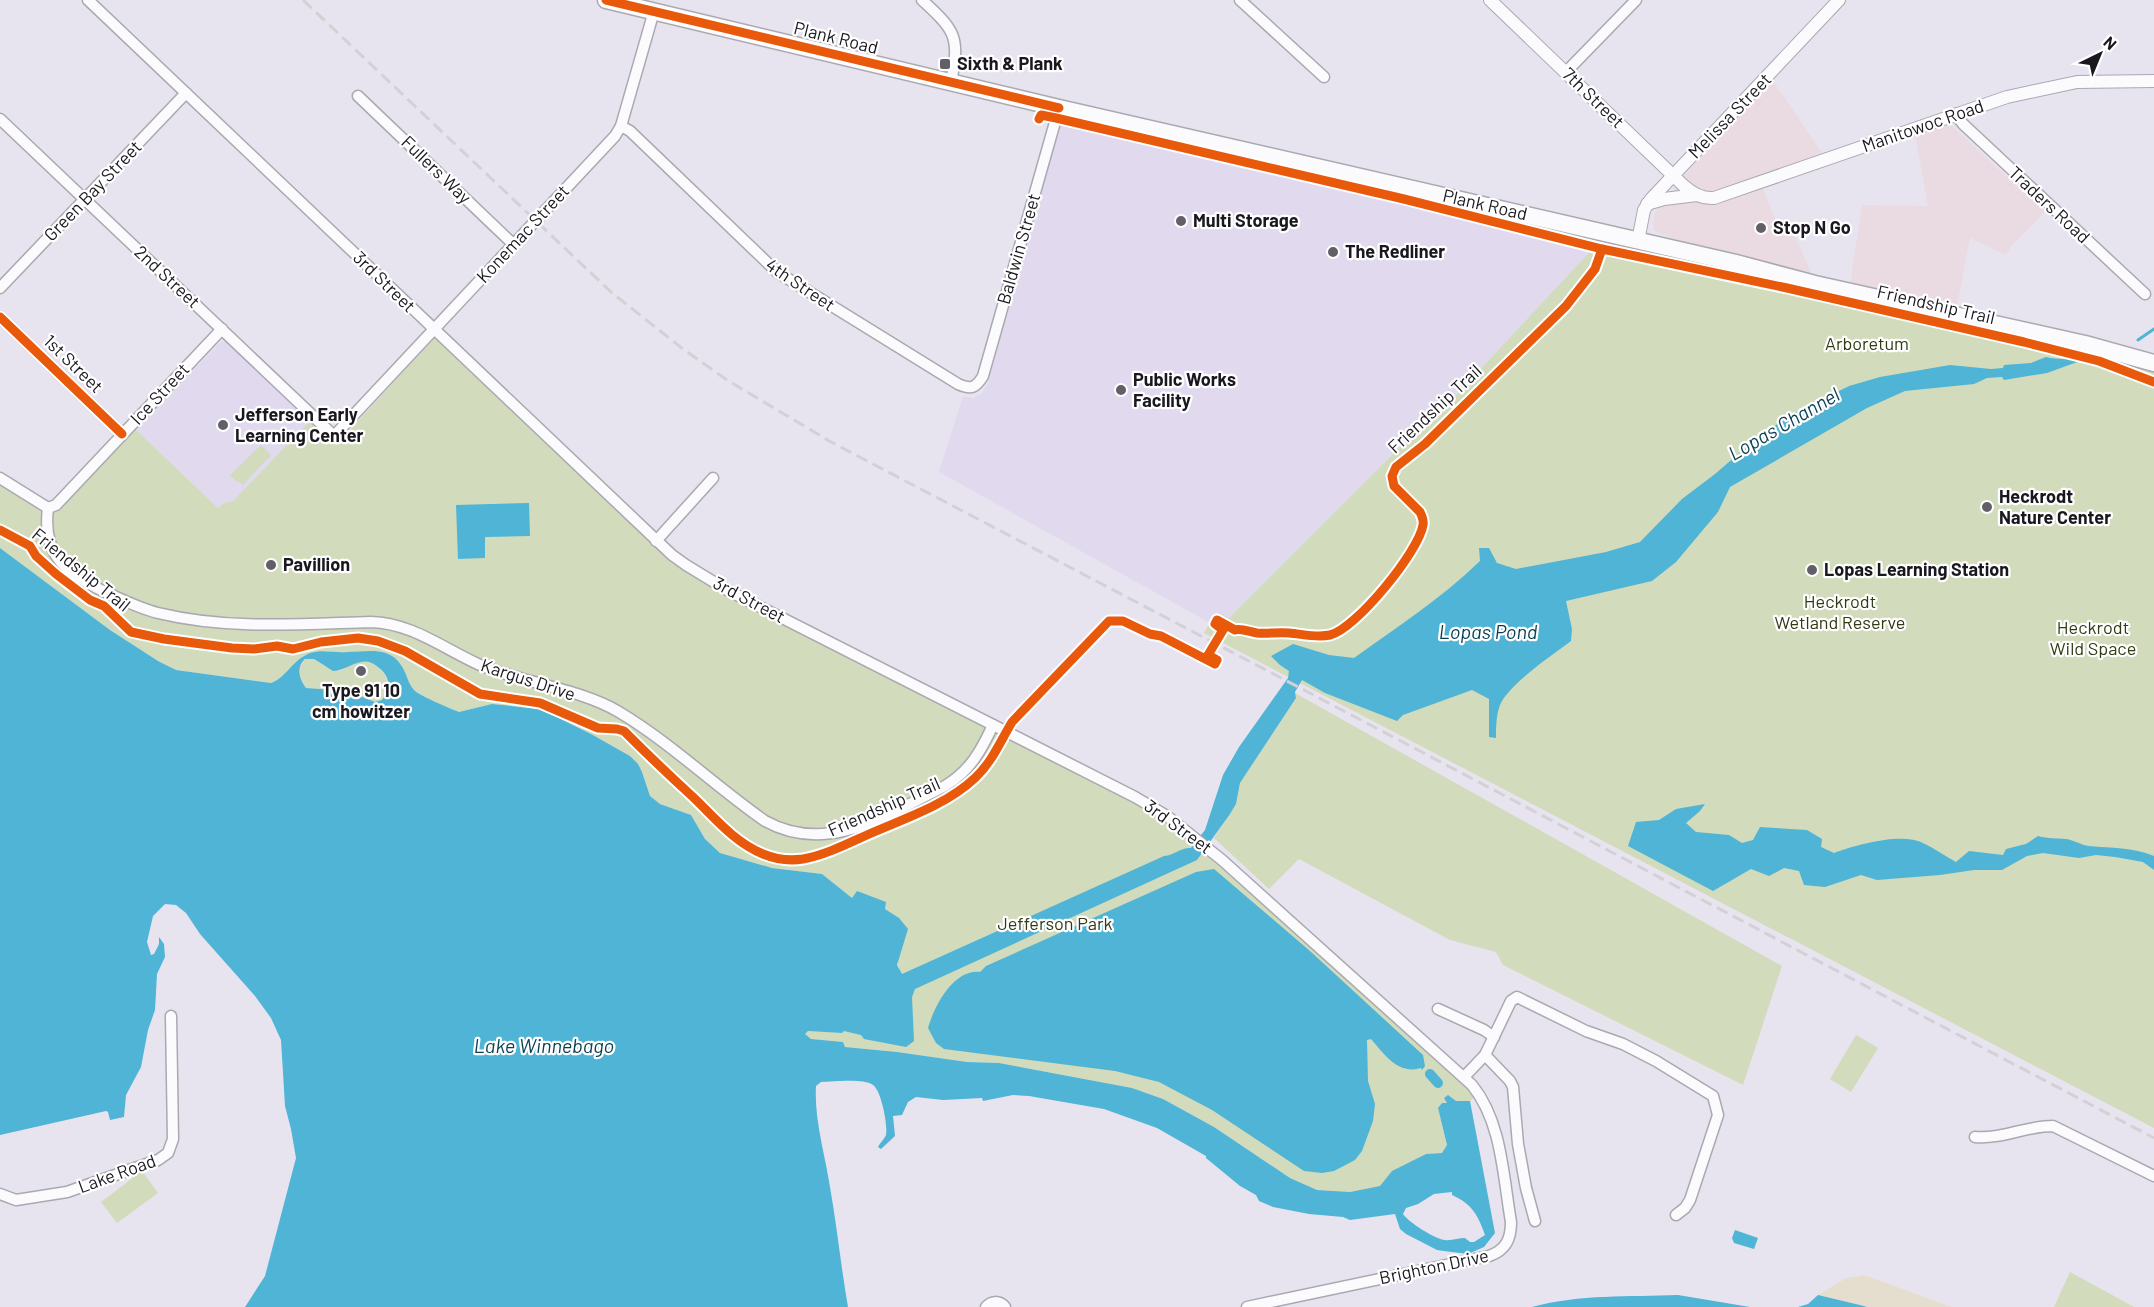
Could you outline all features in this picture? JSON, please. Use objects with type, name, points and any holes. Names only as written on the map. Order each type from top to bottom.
[{"type":"main road","name":"Plank Road","points":[[606,0],[656,6],[1059,108],[1815,284],[2085,344],[2154,363]]},
{"type":"street","name":"3rd Street","points":[[88,0],[656,541],[686,566],[727,590],[1135,797],[1167,816],[1209,849],[1464,1077],[1483,1099]]},
{"type":"street","points":[[922,0],[943,19],[954,35],[955,52],[951,82]]},
{"type":"street","name":"7th Street","points":[[1490,0],[1697,195]]},
{"type":"street","points":[[1566,72],[1636,0]]},
{"type":"street","name":"Melissa Street","points":[[1638,241],[1647,204],[1839,0]]},
{"type":"street","points":[[1242,1],[1324,76]]},
{"type":"street","name":"Konemac Street","points":[[334,436],[615,136],[621,126],[656,6]]},
{"type":"street","name":"Manitowoc Road","points":[[1647,204],[1664,199],[1697,195],[1714,198],[2007,97],[2055,86],[2120,80],[2154,81]]},
{"type":"street","name":"Green Bay Street","points":[[0,288],[186,93]]},
{"type":"street","name":"Fullers Way","points":[[358,96],[513,244]]},
{"type":"street","name":"Baldwin Street","points":[[974,387],[983,376],[1059,108]]},
{"type":"street","name":"Traders Road","points":[[1955,114],[2020,179],[2145,294]]},
{"type":"street","name":"2nd Street","points":[[0,119],[334,436]]},
{"type":"street","name":"4th Street","points":[[621,126],[630,131],[777,272],[958,384],[974,387]]},
{"type":"street","name":"1st Street","points":[[0,317],[122,434]]},
{"type":"street","name":"Ice Street","points":[[48,508],[56,505],[222,329]]},
{"type":"street","points":[[0,478],[48,508]]},
{"type":"street","points":[[656,541],[713,478]]},
{"type":"street","name":"Kargus Drive","points":[[48,508],[51,547],[63,567],[89,584],[137,606],[186,618],[235,624],[377,622],[406,628],[480,665],[581,697],[618,712],[672,749],[765,821],[778,829],[795,834],[823,836],[846,832],[945,786],[959,778],[977,758],[993,725]]},
{"type":"street","points":[[1464,1077],[1485,1055],[1510,1002],[1517,997],[1586,1031],[1623,1044],[1713,1096],[1718,1115],[1690,1200],[1685,1208],[1676,1215]]},
{"type":"street","points":[[1438,1009],[1494,1037]]},
{"type":"street","name":"Lake Road","points":[[0,1194],[16,1200],[67,1192],[158,1160],[168,1153],[173,1139],[171,1016]]},
{"type":"street","points":[[1485,1055],[1513,1087],[1518,1144],[1535,1221]]},
{"type":"street","name":"Brighton Drive","points":[[1247,1307],[1490,1256],[1502,1250],[1509,1237],[1511,1222],[1496,1134],[1483,1099]]},
{"type":"street","points":[[1975,1137],[1999,1137],[2041,1126],[2053,1126],[2154,1176]]},
{"type":"street","points":[[986,1307],[993,1302],[999,1302],[1005,1307]]},
{"type":"shaded area","points":[[1773,81],[1822,153],[1758,175],[1780,232],[1792,229],[1812,275],[1683,243],[1655,231],[1653,222],[1655,213],[1690,169]]},
{"type":"shaded area","points":[[1073,116],[1598,243],[1417,437],[1409,438],[1229,619],[1220,613],[1210,623],[939,472],[963,396],[973,398],[981,394],[988,383],[1058,129],[1066,119]]},
{"type":"shaded area","points":[[1944,124],[1952,126],[2045,212],[2012,245],[2006,255],[1970,238],[1956,310],[1850,286],[1862,205],[1928,206],[1915,134]]},
{"type":"shaded area","name":"Jefferson Early Learning Center","points":[[222,341],[228,342],[310,421],[233,501],[218,508],[135,429]]},
{"type":"green space","name":"Heckrodt Wetland Reserve","points":[[1598,243],[1852,295],[2133,364],[2154,372],[2154,1128],[1204,633],[1220,613],[1229,618],[1409,438],[1417,437]]},
{"type":"green space","name":"Jefferson Park","points":[[437,335],[669,556],[1131,799],[1197,839],[1463,1081],[1476,1096],[1470,1101],[1454,1102],[1438,1108],[1447,1145],[1442,1153],[1426,1154],[1393,1171],[1381,1186],[1350,1192],[1317,1190],[1290,1178],[1214,1127],[1163,1099],[1132,1088],[999,1063],[967,1062],[845,1047],[843,1042],[811,1039],[805,1034],[808,1031],[842,1033],[899,971],[890,912],[852,898],[822,874],[772,868],[720,853],[705,839],[691,815],[660,804],[650,796],[642,772],[630,756],[541,709],[492,704],[459,712],[414,690],[396,659],[377,651],[310,653],[271,683],[176,670],[110,630],[0,548],[0,484],[45,514],[58,511],[135,429],[218,508],[224,503],[233,501],[310,421],[336,445]]},
{"type":"green space","points":[[261,445],[271,455],[243,485],[237,482],[230,475]]},
{"type":"green space","points":[[306,659],[314,659],[324,666],[339,671],[358,662],[372,663],[383,670],[386,676],[385,694],[382,700],[375,702],[348,691],[306,688],[300,669]]},
{"type":"green space","points":[[1295,693],[1782,966],[1743,1085],[1503,965],[1496,952],[1450,940],[1299,859],[1269,889],[1214,838],[1236,804],[1240,783],[1296,698]]},
{"type":"green space","points":[[1856,1035],[1878,1048],[1851,1092],[1830,1079]]},
{"type":"green space","points":[[142,1171],[158,1193],[117,1223],[101,1202]]},
{"type":"green space","points":[[2070,1272],[2134,1307],[2054,1307]]},
{"type":"sand","points":[[1864,1275],[1952,1307],[1867,1307],[1818,1295],[1846,1278]]},
{"type":"water","name":"Lake Winnebago","points":[[2046,357],[2080,361],[2047,373],[2004,380],[2002,377],[1987,378],[1974,384],[1905,391],[1867,408],[1730,487],[1718,512],[1676,562],[1652,581],[1566,601],[1572,629],[1571,641],[1534,669],[1508,693],[1499,709],[1496,738],[1489,737],[1489,699],[1472,690],[1403,715],[1397,721],[1325,693],[1302,680],[1295,692],[1296,698],[1240,783],[1236,804],[1197,860],[915,989],[912,997],[914,1041],[906,1047],[864,1039],[861,1035],[844,1031],[842,1033],[808,1031],[805,1034],[811,1039],[843,1042],[845,1047],[967,1062],[999,1063],[1132,1088],[1163,1099],[1214,1127],[1290,1178],[1317,1190],[1350,1192],[1380,1186],[1392,1171],[1426,1154],[1442,1153],[1447,1145],[1438,1108],[1442,1103],[1447,1103],[1444,1098],[1448,1095],[1456,1101],[1470,1101],[1495,1233],[1484,1247],[1468,1254],[1437,1250],[1406,1234],[1400,1229],[1395,1214],[1350,1220],[1273,1207],[1259,1201],[1256,1195],[1240,1186],[1206,1156],[1157,1128],[1104,1109],[1029,1096],[1013,1095],[983,1101],[982,1098],[943,1100],[916,1097],[908,1102],[902,1115],[893,1116],[895,1136],[881,1149],[878,1147],[886,1135],[886,1124],[876,1088],[868,1083],[840,1081],[821,1082],[816,1086],[816,1098],[818,1124],[848,1307],[245,1307],[265,1276],[296,1158],[285,1106],[281,1040],[271,1018],[255,996],[200,934],[186,913],[176,905],[165,904],[153,916],[147,942],[151,955],[154,954],[159,944],[159,937],[164,944],[165,957],[157,974],[155,1010],[148,1030],[141,1067],[126,1095],[124,1117],[110,1120],[106,1111],[0,1135],[0,548],[110,630],[176,670],[271,683],[310,653],[377,651],[396,659],[414,690],[459,712],[492,704],[541,709],[630,756],[642,772],[650,796],[660,804],[691,815],[705,839],[720,853],[772,868],[822,874],[852,898],[857,891],[886,902],[885,909],[899,918],[908,929],[897,965],[902,974],[1164,856],[1191,848],[1205,830],[1223,775],[1239,747],[1288,678],[1289,671],[1271,656],[1293,644],[1329,655],[1354,658],[1419,612],[1465,575],[1480,561],[1479,548],[1489,548],[1497,563],[1516,569],[1606,552],[1640,542],[1682,499],[1751,443],[1787,417],[1849,386],[1880,377],[1950,365],[1991,369],[2003,368],[2004,365],[2031,363]],"holes":[[[305,659],[314,659],[333,671],[361,662],[372,663],[386,676],[387,692],[382,700],[375,702],[348,691],[306,688],[300,673],[300,666]],[[1452,1192],[1452,1195],[1469,1206],[1480,1222],[1485,1235],[1474,1242],[1465,1238],[1441,1239],[1416,1225],[1403,1214],[1406,1208],[1434,1194]]]},
{"type":"water","points":[[529,503],[530,536],[485,537],[485,558],[458,559],[456,505]]},
{"type":"water","points":[[1705,804],[1686,823],[1696,832],[1729,835],[1742,843],[1753,840],[1760,827],[1807,830],[1822,839],[1821,847],[1834,853],[1866,843],[1903,839],[1923,843],[1956,862],[1969,851],[2003,855],[2006,849],[2026,844],[2038,836],[2069,840],[2089,846],[2122,848],[2146,853],[2154,856],[2154,870],[2143,862],[2115,857],[2096,855],[2079,858],[2043,853],[2027,856],[2002,870],[1974,870],[1877,880],[1861,875],[1825,887],[1804,885],[1799,871],[1784,868],[1769,876],[1751,869],[1713,891],[1628,846],[1636,822],[1659,820],[1676,809]]},
{"type":"water","points":[[1214,869],[1310,951],[1423,1055],[1425,1066],[1422,1070],[1421,1068],[1405,1069],[1392,1062],[1371,1039],[1367,1040],[1368,1081],[1375,1104],[1373,1121],[1362,1151],[1355,1160],[1334,1171],[1322,1173],[1304,1171],[1212,1110],[1159,1082],[1115,1071],[944,1049],[936,1043],[928,1028],[931,1019],[946,991],[961,977],[980,972],[986,966],[1196,872]]},
{"type":"water","points":[[1735,1230],[1758,1238],[1754,1249],[1734,1243],[1732,1238]]},
{"type":"water","points":[[1678,1295],[1750,1307],[1532,1307],[1586,1298]]},
{"type":"water","points":[[1818,1295],[1867,1307],[1798,1307],[1808,1304]]},
{"type":"waterway","name":"Lopas Channel","points":[[2138,340],[2154,329]]},
{"type":"waterway","points":[[1430,1074],[1438,1083]]},
{"type":"railway","points":[[303,0],[611,292],[683,349],[727,380],[831,442],[2154,1138]]},
{"type":"cycle path","points":[[606,0],[1059,108]]},
{"type":"cycle path","name":"Friendship Trail","points":[[1039,119],[1041,115],[1056,118],[1404,199],[1602,249],[2024,342],[2099,361],[2154,382]]},
{"type":"cycle path","name":"Friendship Trail","points":[[0,530],[30,546],[36,556],[56,574],[90,600],[104,606],[131,632],[164,639],[254,649],[277,646],[293,649],[321,642],[358,638],[378,641],[405,651],[480,694],[540,703],[598,728],[624,731],[725,829],[743,843],[772,857],[788,860],[803,859],[836,849],[909,817],[963,788],[986,765],[1012,722],[1109,621],[1123,621],[1150,634],[1161,636],[1215,664],[1217,660],[1208,655],[1223,630],[1215,624],[1217,620],[1235,630],[1257,633],[1320,636],[1341,630],[1385,588],[1419,537],[1423,520],[1420,512],[1394,486],[1392,476],[1396,467],[1425,444],[1566,306],[1595,269],[1602,249]]},
{"type":"cycle path","points":[[0,317],[122,434]]},
{"type":"place","name":"Sixth & Plank","points":[[945,64]]},
{"type":"place","name":"Multi Storage","points":[[1181,221]]},
{"type":"place","name":"Stop N Go","points":[[1761,228]]},
{"type":"place","name":"The Redliner","points":[[1333,252]]},
{"type":"place","name":"Public Works Facility","points":[[1121,390]]},
{"type":"place","name":"Jefferson Early Learning Center","points":[[223,425]]},
{"type":"place","name":"Heckrodt Nature Center","points":[[1987,507]]},
{"type":"place","name":"Pavillion","points":[[271,565]]},
{"type":"place","name":"Lopas Learning Station","points":[[1812,570]]},
{"type":"place","name":"Type 91 10 cm howitzer","points":[[361,671]]},
{"type":"park label","name":"Arboretum","points":[[1867,344]]},
{"type":"park label","name":"Heckrodt Wild Space","points":[[2093,638]]},
{"type":"water label","name":"Lopas Pond","points":[[1488,632]]}]
